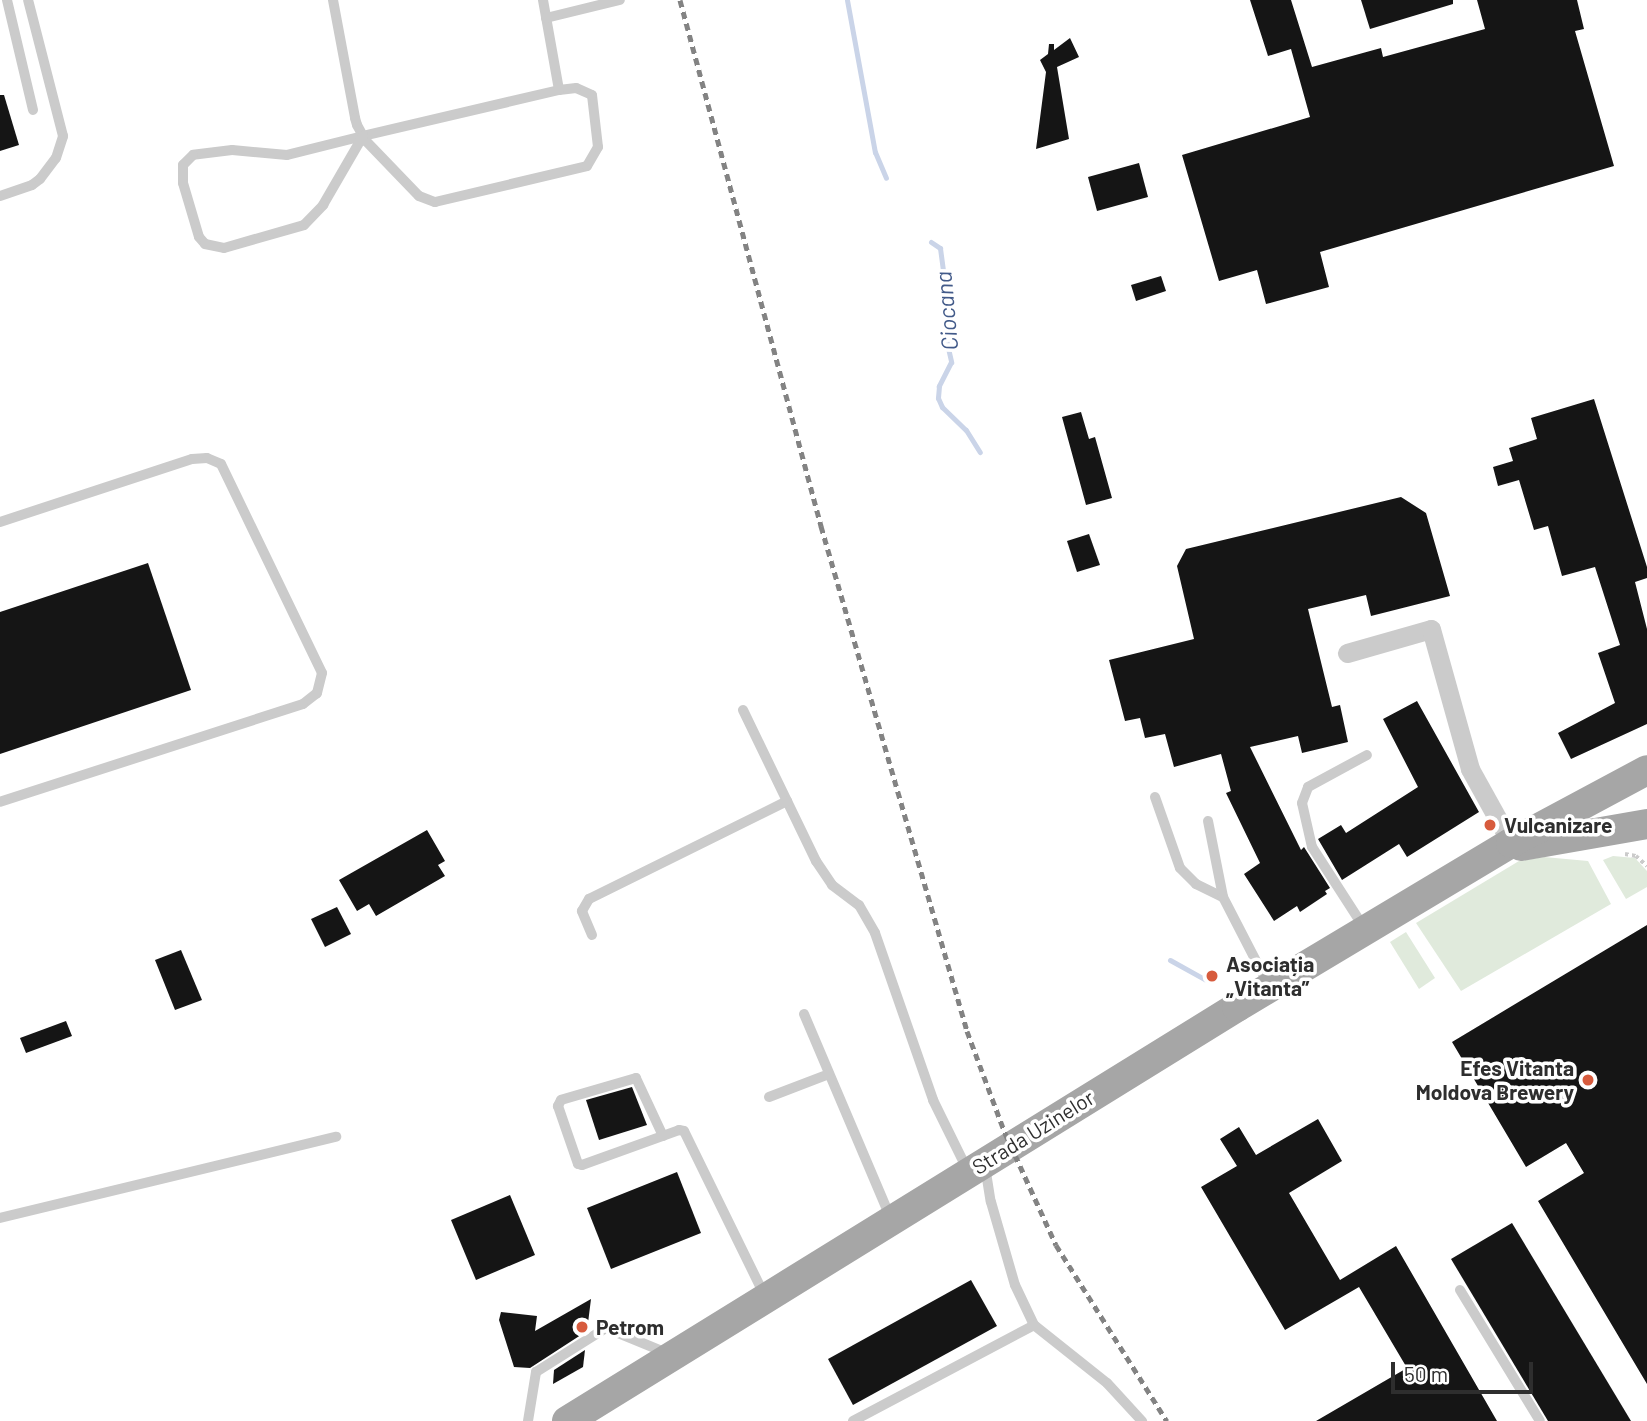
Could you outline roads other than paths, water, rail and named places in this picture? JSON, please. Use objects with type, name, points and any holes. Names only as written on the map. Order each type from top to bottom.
[{"type":"main road","name":"Strada Uzinelor","points":[[567,1421],[1270,987],[1507,846],[1645,771]]},
{"type":"main road","points":[[1645,771],[1634,788],[1633,796],[1638,812],[1647,822]]},
{"type":"main road","name":"Strada Uzinelor","points":[[1507,846],[1581,836],[1647,822]]},
{"type":"main road","points":[[1581,836],[1647,846]]},
{"type":"street","points":[[1348,653],[1432,629],[1470,769],[1507,846]]},
{"type":"lane","points":[[7,0],[33,110]]},
{"type":"lane","points":[[0,196],[32,185],[40,179],[56,159],[63,136],[28,0]]},
{"type":"lane","points":[[333,0],[355,118],[363,136],[419,196],[435,202],[591,163],[598,147],[592,95],[576,88],[559,90],[363,136],[287,155],[232,150],[193,155],[183,165],[183,183],[199,237],[205,244],[224,248],[303,225],[323,205],[363,136]]},
{"type":"lane","points":[[543,0],[559,90]]},
{"type":"lane","points":[[546,18],[620,0]]},
{"type":"lane","points":[[0,522],[192,458],[207,458],[222,464],[322,673],[317,693],[303,704],[0,802]]},
{"type":"lane","points":[[743,710],[825,876],[859,905],[875,933],[933,1100],[976,1167],[991,1202],[1015,1285],[1034,1325],[1107,1383],[1142,1421]]},
{"type":"lane","points":[[1366,930],[1312,847],[1302,803],[1306,790],[1314,783],[1367,755]]},
{"type":"lane","points":[[1155,797],[1180,867],[1196,884],[1223,897]]},
{"type":"lane","points":[[592,935],[582,911],[589,899],[787,801]]},
{"type":"lane","points":[[1208,821],[1223,897],[1270,987]]},
{"type":"lane","points":[[804,1014],[891,1219]]},
{"type":"lane","points":[[769,1097],[829,1074]]},
{"type":"lane","points":[[663,1136],[636,1078],[561,1100],[558,1106],[578,1164],[582,1166],[663,1136],[679,1130],[684,1132],[765,1297]]},
{"type":"lane","points":[[0,1218],[335,1137]]},
{"type":"lane","points":[[1460,1290],[1540,1421]]},
{"type":"lane","points":[[853,1421],[1034,1325]]},
{"type":"lane","points":[[528,1421],[536,1372],[606,1328],[670,1355]]},
{"type":"waterway","name":"Ciocana","points":[[847,0],[875,152],[886,178]]},
{"type":"waterway","name":"Ciocana","points":[[931,242],[940,248],[946,293],[945,335],[951,362],[939,386],[938,398],[942,407],[966,430],[980,452]]},
{"type":"waterway","name":"Ciocana","points":[[1170,960],[1206,980]]},
{"type":"railway","points":[[680,0],[821,526],[967,1031],[1005,1133],[1056,1245],[1167,1421]]},
{"type":"place","name":"Vulcanizare","points":[[1490,825]]},
{"type":"place","name":"Asociația „Vitanta”","points":[[1212,976]]},
{"type":"place","name":"Efes Vitanta Moldova Brewery","points":[[1588,1080]]},
{"type":"place","name":"Petrom","points":[[582,1327]]}]
